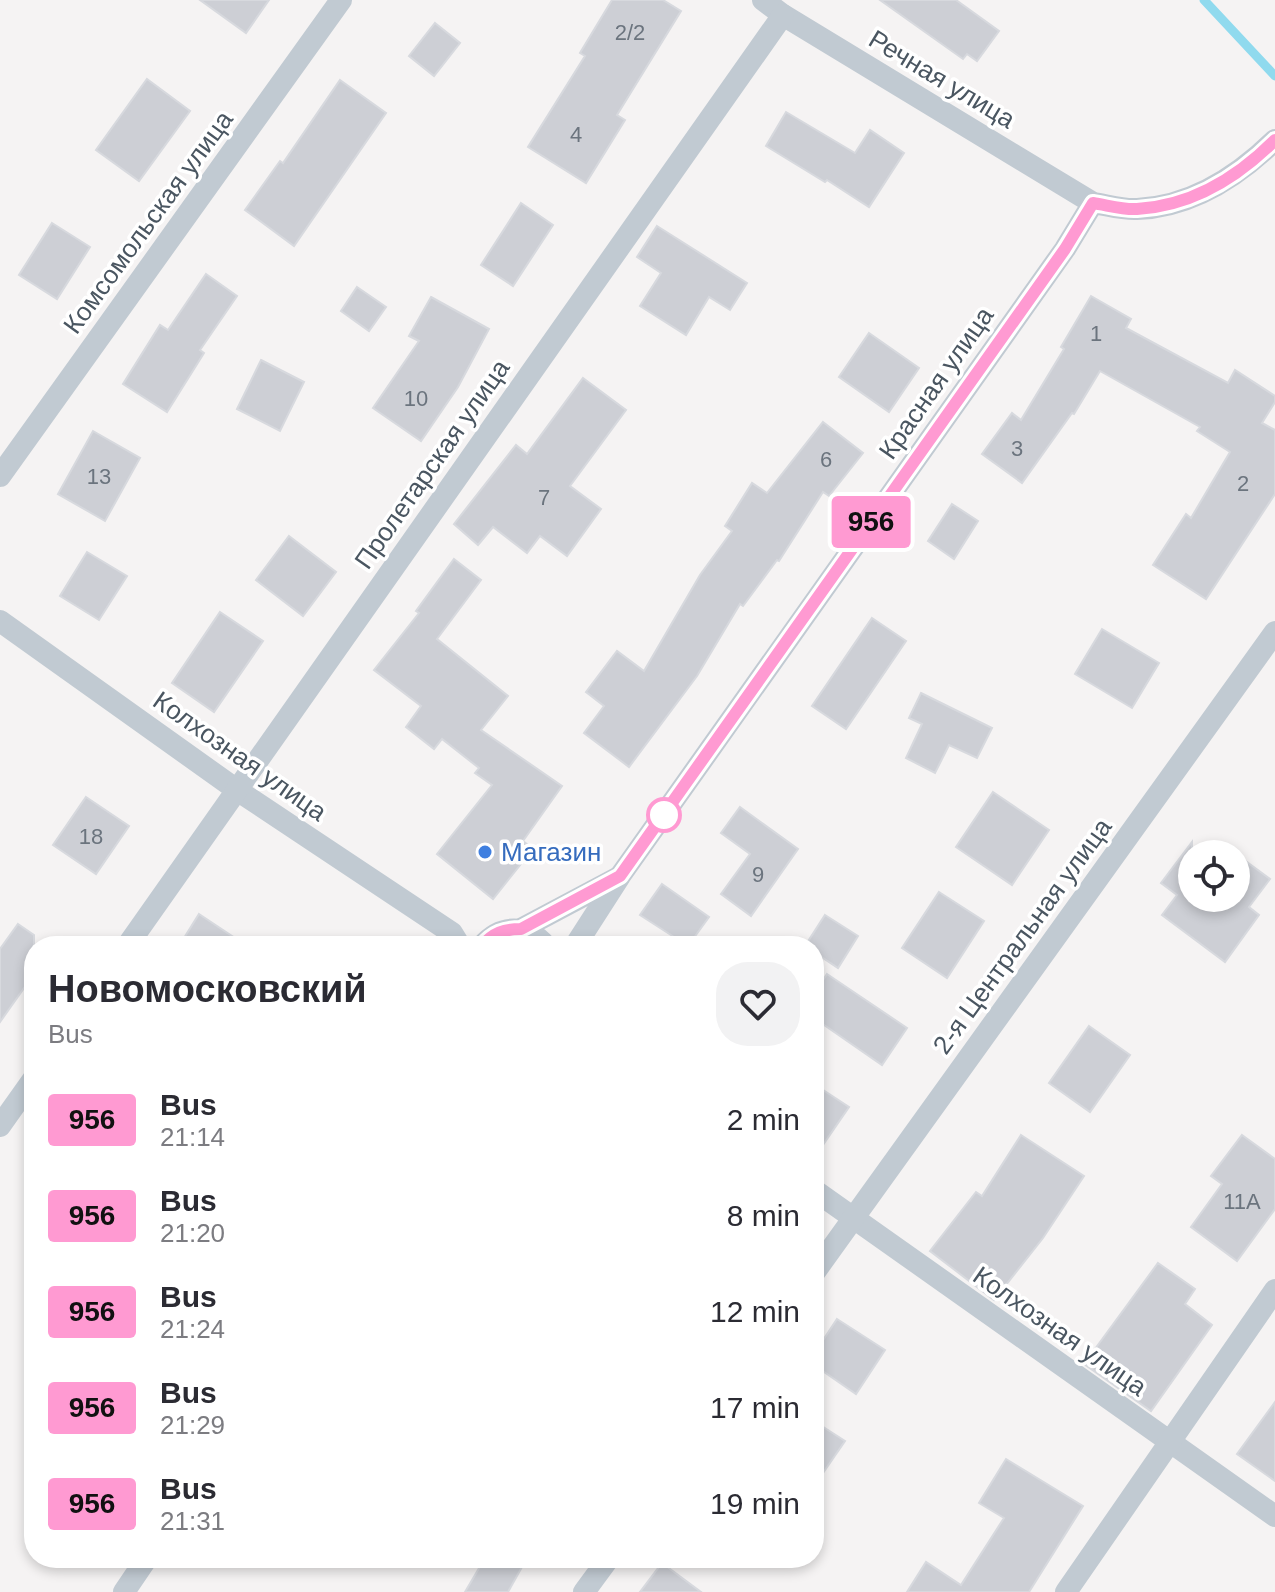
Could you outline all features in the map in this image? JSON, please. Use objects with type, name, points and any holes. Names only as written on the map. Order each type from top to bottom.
[{"type":"street","name":"Комсомольская улица","points":[[0,476],[341,0]]},
{"type":"street","name":"Речная улица","points":[[763,0],[1093,203]]},
{"type":"street","name":"Пролетарская улица","points":[[134,936],[783,15]]},
{"type":"street","points":[[1093,203],[1135,209],[1173,204],[1208,190],[1252,163],[1275,140]]},
{"type":"street","name":"Красная улица","points":[[581,936],[620,876],[1065,249],[1093,203]]},
{"type":"street","name":"Колхозная улица","points":[[0,621],[237,790],[450,936]]},
{"type":"street","name":"2-я Центральная улица","points":[[824,1259],[1275,632]]},
{"type":"street","name":"Красная улица","points":[[495,936],[507,929],[521,929],[620,876]]},
{"type":"street","points":[[521,929],[536,936]]},
{"type":"street","points":[[0,1126],[24,1092]]},
{"type":"street","name":"Колхозная улица","points":[[824,1197],[1275,1516]]},
{"type":"street","points":[[1066,1592],[1275,1290]]},
{"type":"street","points":[[124,1592],[140,1568]]},
{"type":"street","points":[[584,1592],[602,1568]]},
{"type":"building","points":[[200,0],[269,0],[246,33]]},
{"type":"building","points":[[612,0],[663,0],[681,11],[617,115],[625,120],[586,183],[528,147],[585,56],[580,53]]},
{"type":"building","points":[[880,0],[956,0],[999,31],[977,61],[967,54],[963,59]]},
{"type":"building","points":[[435,23],[460,43],[434,76],[409,56]]},
{"type":"building","points":[[147,79],[190,111],[139,181],[96,150]]},
{"type":"building","points":[[340,80],[386,113],[294,246],[245,210],[280,161],[283,163]]},
{"type":"building","points":[[786,112],[855,153],[870,130],[904,153],[869,207],[766,146]]},
{"type":"building","points":[[521,203],[553,225],[513,286],[481,265]]},
{"type":"building","points":[[52,223],[90,247],[57,299],[19,275]]},
{"type":"building","points":[[657,226],[747,283],[730,310],[709,297],[686,335],[640,306],[661,273],[637,257]]},
{"type":"building","points":[[206,274],[237,296],[200,350],[204,353],[167,412],[123,384],[160,325],[168,330]]},
{"type":"building","points":[[357,287],[386,307],[369,331],[341,311]]},
{"type":"building","points":[[1091,296],[1131,319],[1126,328],[1228,383],[1235,370],[1275,396],[1275,402],[1262,423],[1275,430],[1275,494],[1206,599],[1153,565],[1186,514],[1191,518],[1230,452],[1197,431],[1200,427],[1100,371],[1074,414],[1022,483],[982,454],[1012,413],[1021,420],[1064,349],[1061,347]]},
{"type":"building","points":[[431,297],[489,329],[458,387],[421,441],[373,408],[419,341],[409,336]]},
{"type":"building","points":[[869,333],[919,368],[889,412],[839,377]]},
{"type":"building","points":[[261,360],[304,382],[280,431],[237,409]]},
{"type":"building","points":[[583,378],[626,410],[570,486],[601,509],[567,556],[540,536],[527,553],[493,527],[478,545],[454,524],[516,445],[527,454]]},
{"type":"building","points":[[823,422],[863,453],[829,496],[823,492],[779,561],[743,606],[740,604],[697,676],[629,767],[584,733],[604,706],[586,692],[617,651],[644,671],[700,575],[732,531],[725,526],[752,483],[767,493]]},
{"type":"building","points":[[93,431],[140,458],[105,521],[58,494]]},
{"type":"building","points":[[952,504],[978,521],[954,559],[928,541]]},
{"type":"building","points":[[289,536],[336,572],[303,616],[256,580]]},
{"type":"building","points":[[87,552],[127,576],[99,620],[60,596]]},
{"type":"building","points":[[454,559],[481,580],[437,639],[508,696],[481,730],[562,786],[523,841],[533,849],[493,899],[437,854],[492,785],[475,773],[479,768],[442,739],[434,749],[406,727],[421,706],[374,670],[419,613],[416,611]]},
{"type":"building","points":[[220,612],[263,641],[214,712],[172,683]]},
{"type":"building","points":[[872,618],[906,641],[846,729],[812,706]]},
{"type":"building","points":[[1102,629],[1159,663],[1132,708],[1075,674]]},
{"type":"building","points":[[921,693],[992,728],[977,758],[949,745],[935,773],[906,758],[922,724],[909,718]]},
{"type":"building","points":[[993,792],[1049,830],[1012,885],[956,847]]},
{"type":"building","points":[[86,797],[129,826],[96,874],[53,845]]},
{"type":"building","points":[[740,807],[798,849],[751,916],[721,894],[750,854],[721,833]]},
{"type":"building","points":[[1178,861],[1178,912],[1250,912],[1250,908],[1259,915],[1225,962],[1162,915],[1177,895],[1161,883]]},
{"type":"building","points":[[1250,864],[1270,879],[1250,906]]},
{"type":"building","points":[[662,884],[709,917],[695,936],[673,936],[640,915]]},
{"type":"building","points":[[939,892],[984,921],[947,978],[902,948]]},
{"type":"building","points":[[199,914],[232,936],[185,936]]},
{"type":"building","points":[[825,915],[858,936],[838,968],[824,959],[824,936],[811,936]]},
{"type":"building","points":[[18,924],[34,935],[24,936],[24,988],[0,1022],[0,949]]},
{"type":"building","points":[[827,974],[907,1028],[882,1065],[824,1025],[824,979]]},
{"type":"building","points":[[1089,1026],[1130,1055],[1090,1112],[1049,1083]]},
{"type":"building","points":[[824,1091],[849,1107],[824,1143]]},
{"type":"building","points":[[1021,1135],[1084,1176],[1043,1238],[994,1300],[930,1251],[976,1192],[982,1196]]},
{"type":"building","points":[[1242,1135],[1275,1159],[1275,1209],[1237,1261],[1191,1227],[1222,1184],[1211,1176]]},
{"type":"building","points":[[1158,1263],[1195,1289],[1185,1304],[1212,1325],[1151,1411],[1084,1364]]},
{"type":"building","points":[[837,1319],[885,1350],[856,1394],[824,1372],[824,1339]]},
{"type":"building","points":[[1275,1402],[1275,1481],[1237,1454]]},
{"type":"building","points":[[824,1427],[845,1441],[824,1471]]},
{"type":"building","points":[[1006,1459],[1083,1506],[1029,1592],[907,1592],[926,1562],[961,1585],[1004,1518],[979,1503]]},
{"type":"building","points":[[479,1568],[521,1568],[508,1592],[465,1592]]},
{"type":"building","points":[[658,1568],[669,1568],[701,1592],[640,1592]]},
{"type":"waterway","points":[[1204,0],[1275,76]]},
{"type":"bus line","name":"956","points":[[491,936],[507,929],[521,929],[620,876],[1065,249],[1093,203],[1135,209],[1173,204],[1208,190],[1252,163],[1275,140]]},
{"type":"place","name":"Магазин","points":[[485,852]]}]
